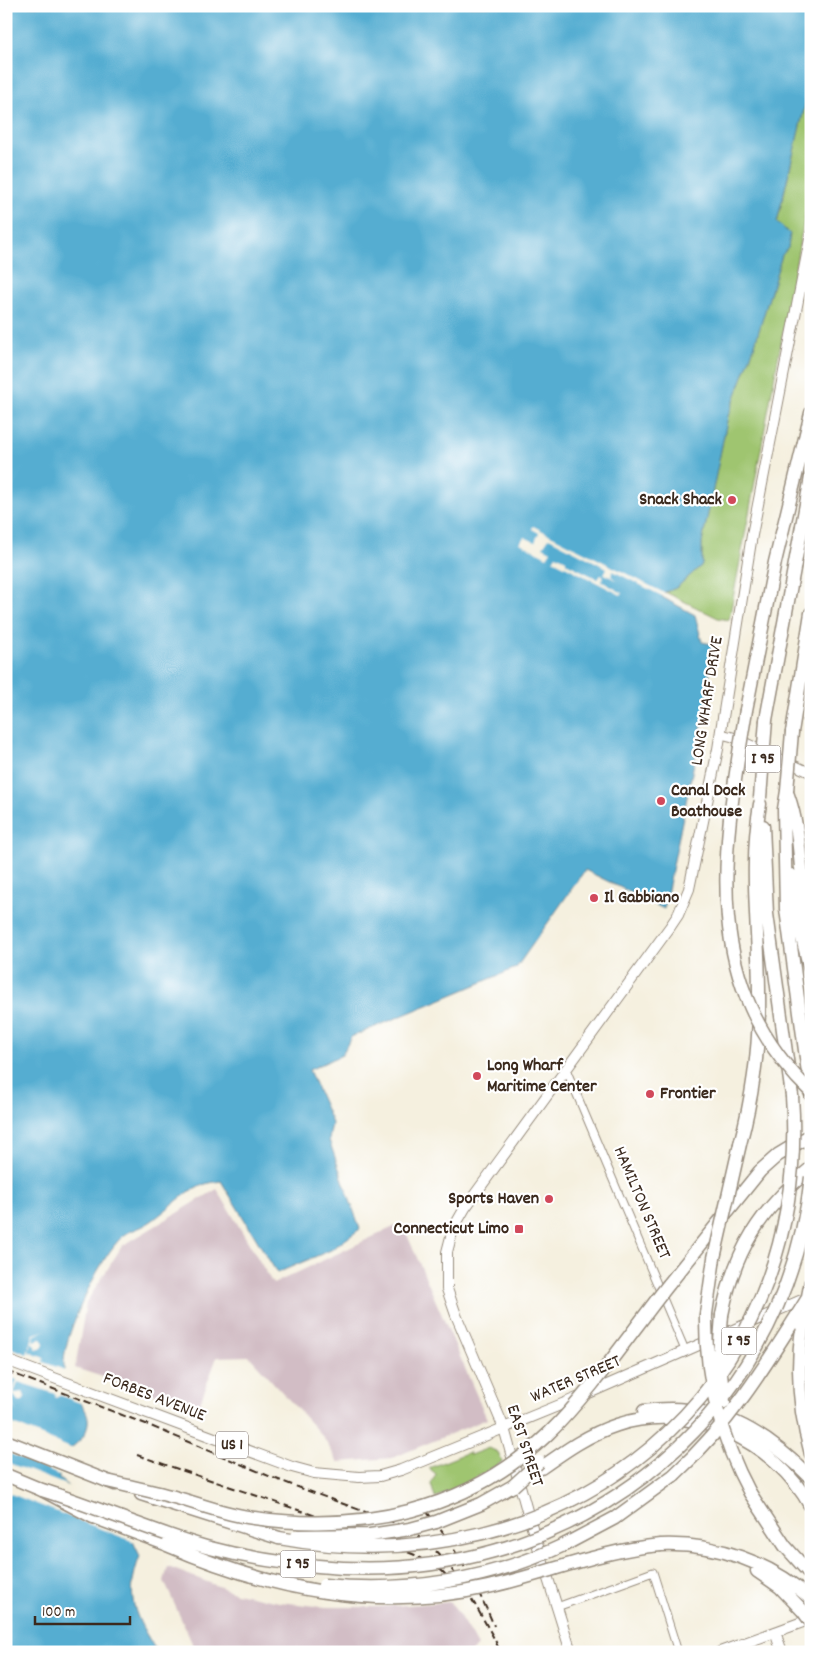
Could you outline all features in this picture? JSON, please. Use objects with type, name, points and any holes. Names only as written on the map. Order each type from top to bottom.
[{"type":"highway","points":[[811,413],[775,562],[746,710],[733,788],[727,849],[726,907],[730,940],[738,976],[759,1024],[785,1064],[811,1094]]},
{"type":"highway","name":"I 95","points":[[6,1441],[187,1510],[279,1538],[324,1546],[394,1548],[441,1543],[486,1534],[531,1519],[574,1500],[651,1448],[677,1423],[714,1379],[745,1330],[764,1291],[780,1241],[789,1201],[794,1140],[792,1096],[767,914],[764,829],[760,801],[766,720],[811,477]]},
{"type":"highway","name":"I 95","points":[[811,613],[792,732],[787,791],[790,812],[784,886],[788,930],[811,1094]]},
{"type":"highway","points":[[760,801],[755,860],[759,1030],[754,1082],[714,1258],[706,1314],[706,1347],[714,1402],[725,1439],[785,1546],[808,1571]]},
{"type":"highway","points":[[790,812],[811,932]]},
{"type":"highway","points":[[786,850],[798,922],[811,973]]},
{"type":"highway","points":[[107,1481],[237,1515],[300,1523],[364,1521],[398,1515],[432,1505],[489,1478],[538,1443],[575,1404],[760,1171],[778,1155],[811,1135]]},
{"type":"highway","points":[[753,1491],[724,1402],[719,1356],[722,1315],[733,1270],[752,1230],[777,1197],[811,1168]]},
{"type":"highway","name":"I 95","points":[[6,1475],[42,1490],[206,1547],[252,1558],[322,1567],[376,1568],[438,1563],[498,1550],[549,1532],[592,1512],[651,1472],[702,1423],[732,1386],[758,1346],[788,1282],[801,1236],[811,1177]]},
{"type":"highway","points":[[811,1280],[802,1327],[800,1397],[802,1421],[811,1454]]},
{"type":"highway","points":[[167,1545],[243,1569],[292,1581],[351,1587],[397,1587],[450,1581],[489,1573],[529,1560],[578,1539],[614,1518],[662,1485],[698,1453],[746,1395],[811,1294]]},
{"type":"highway","points":[[279,1538],[307,1535],[357,1536],[410,1528],[459,1514],[513,1486],[574,1439],[602,1424],[631,1414],[671,1409],[709,1414],[748,1428],[778,1446],[811,1478]]},
{"type":"highway","points":[[540,1465],[584,1439],[615,1426],[651,1419],[678,1419],[717,1428],[753,1444],[789,1474],[811,1507]]},
{"type":"highway","points":[[42,1490],[93,1517],[209,1563],[279,1585],[325,1594],[372,1598],[418,1597],[464,1592],[618,1552],[661,1545],[707,1548],[730,1554],[783,1577],[811,1599]]},
{"type":"highway","points":[[707,1548],[761,1573],[780,1588],[808,1617]]},
{"type":"main road","name":"LONG WHARF DRIVE","points":[[447,1252],[453,1229],[465,1208],[670,927],[685,901],[721,734],[752,535],[811,234]]},
{"type":"main road","name":"EAST STREET","points":[[447,1252],[446,1276],[451,1302],[504,1428],[531,1525],[571,1652]]},
{"type":"main road","name":"WATER STREET","points":[[349,1477],[380,1476],[401,1470],[504,1428],[811,1294]]},
{"type":"main road","name":"FORBES AVENUE","points":[[6,1360],[292,1467],[314,1474],[349,1477]]},
{"type":"main road","points":[[720,1652],[775,1632],[808,1617]]},
{"type":"main road","points":[[775,1632],[782,1652]]},
{"type":"street","points":[[721,734],[732,737],[811,773]]},
{"type":"street","name":"HAMILTON STREET","points":[[566,1069],[685,1350]]},
{"type":"street","points":[[557,1607],[653,1572],[678,1652]]},
{"type":"shaded area","points":[[217,1189],[273,1284],[402,1223],[487,1419],[392,1458],[338,1462],[323,1437],[249,1356],[217,1357],[198,1408],[75,1368],[86,1303],[122,1246]]},
{"type":"shaded area","points":[[168,1567],[236,1593],[279,1602],[326,1607],[378,1607],[451,1602],[478,1646],[470,1652],[196,1652],[164,1581]]},
{"type":"green space","points":[[811,80],[811,183],[729,620],[718,618],[665,592],[676,588],[702,565],[702,543],[728,416],[754,347],[782,255],[788,248],[789,234],[777,223]]},
{"type":"green space","points":[[489,1448],[498,1452],[502,1462],[464,1485],[435,1498],[431,1484],[436,1474],[429,1468],[469,1452],[470,1455]]},
{"type":"water","points":[[6,6],[811,6],[811,80],[777,222],[790,234],[788,248],[782,255],[754,347],[728,416],[702,543],[702,565],[676,588],[665,592],[662,597],[695,615],[702,642],[712,644],[707,700],[664,909],[585,870],[516,968],[351,1037],[342,1055],[309,1070],[332,1123],[329,1140],[360,1229],[331,1250],[277,1273],[221,1181],[207,1184],[196,1187],[150,1222],[126,1234],[118,1241],[92,1281],[76,1316],[66,1348],[64,1372],[69,1389],[84,1407],[88,1423],[82,1438],[63,1458],[59,1479],[130,1535],[140,1556],[133,1584],[134,1606],[143,1628],[157,1652],[6,1652]]},
{"type":"pier","points":[[533,526],[666,594],[665,596],[684,607],[613,571],[611,576],[618,581],[604,574],[607,568],[549,538],[543,547],[551,551],[547,557],[520,543],[524,537],[535,542],[539,533],[532,529]]},
{"type":"pier","points":[[556,555],[566,560],[566,563],[598,579],[601,575],[604,576],[601,581],[622,593],[621,595],[553,560]]},
{"type":"pier","points":[[47,1330],[35,1335],[33,1341],[41,1339],[44,1343],[43,1347],[37,1349],[32,1342],[29,1352],[44,1358],[43,1362],[65,1370],[67,1366],[69,1383],[84,1403],[85,1407],[83,1404],[59,1395],[57,1398],[55,1397],[56,1394],[18,1382],[14,1393],[23,1392],[25,1397],[23,1401],[18,1401],[13,1394],[11,1400],[16,1412],[9,1400],[17,1380],[6,1376],[6,1346],[27,1354],[34,1334]]},
{"type":"pier","points":[[6,1421],[73,1449],[67,1453],[61,1467],[61,1476],[6,1452]]},
{"type":"pier","points":[[6,1462],[74,1488],[132,1533],[137,1543],[6,1492]]},
{"type":"railway","points":[[6,1371],[146,1424],[276,1479],[406,1527],[435,1550],[447,1563],[467,1592],[500,1652]]},
{"type":"railway","points":[[137,1455],[316,1516],[415,1555],[442,1571],[462,1591]]},
{"type":"railway","points":[[426,1511],[464,1566],[494,1626]]},
{"type":"place","name":"Snack Shack","points":[[732,500]]},
{"type":"place","name":"Canal Dock Boathouse","points":[[661,801]]},
{"type":"place","name":"Il Gabbiano","points":[[594,898]]},
{"type":"place","name":"Long Wharf Maritime Center","points":[[477,1076]]},
{"type":"place","name":"Frontier","points":[[650,1094]]},
{"type":"place","name":"Sports Haven","points":[[549,1199]]},
{"type":"place","name":"Connecticut Limo","points":[[519,1229]]}]
